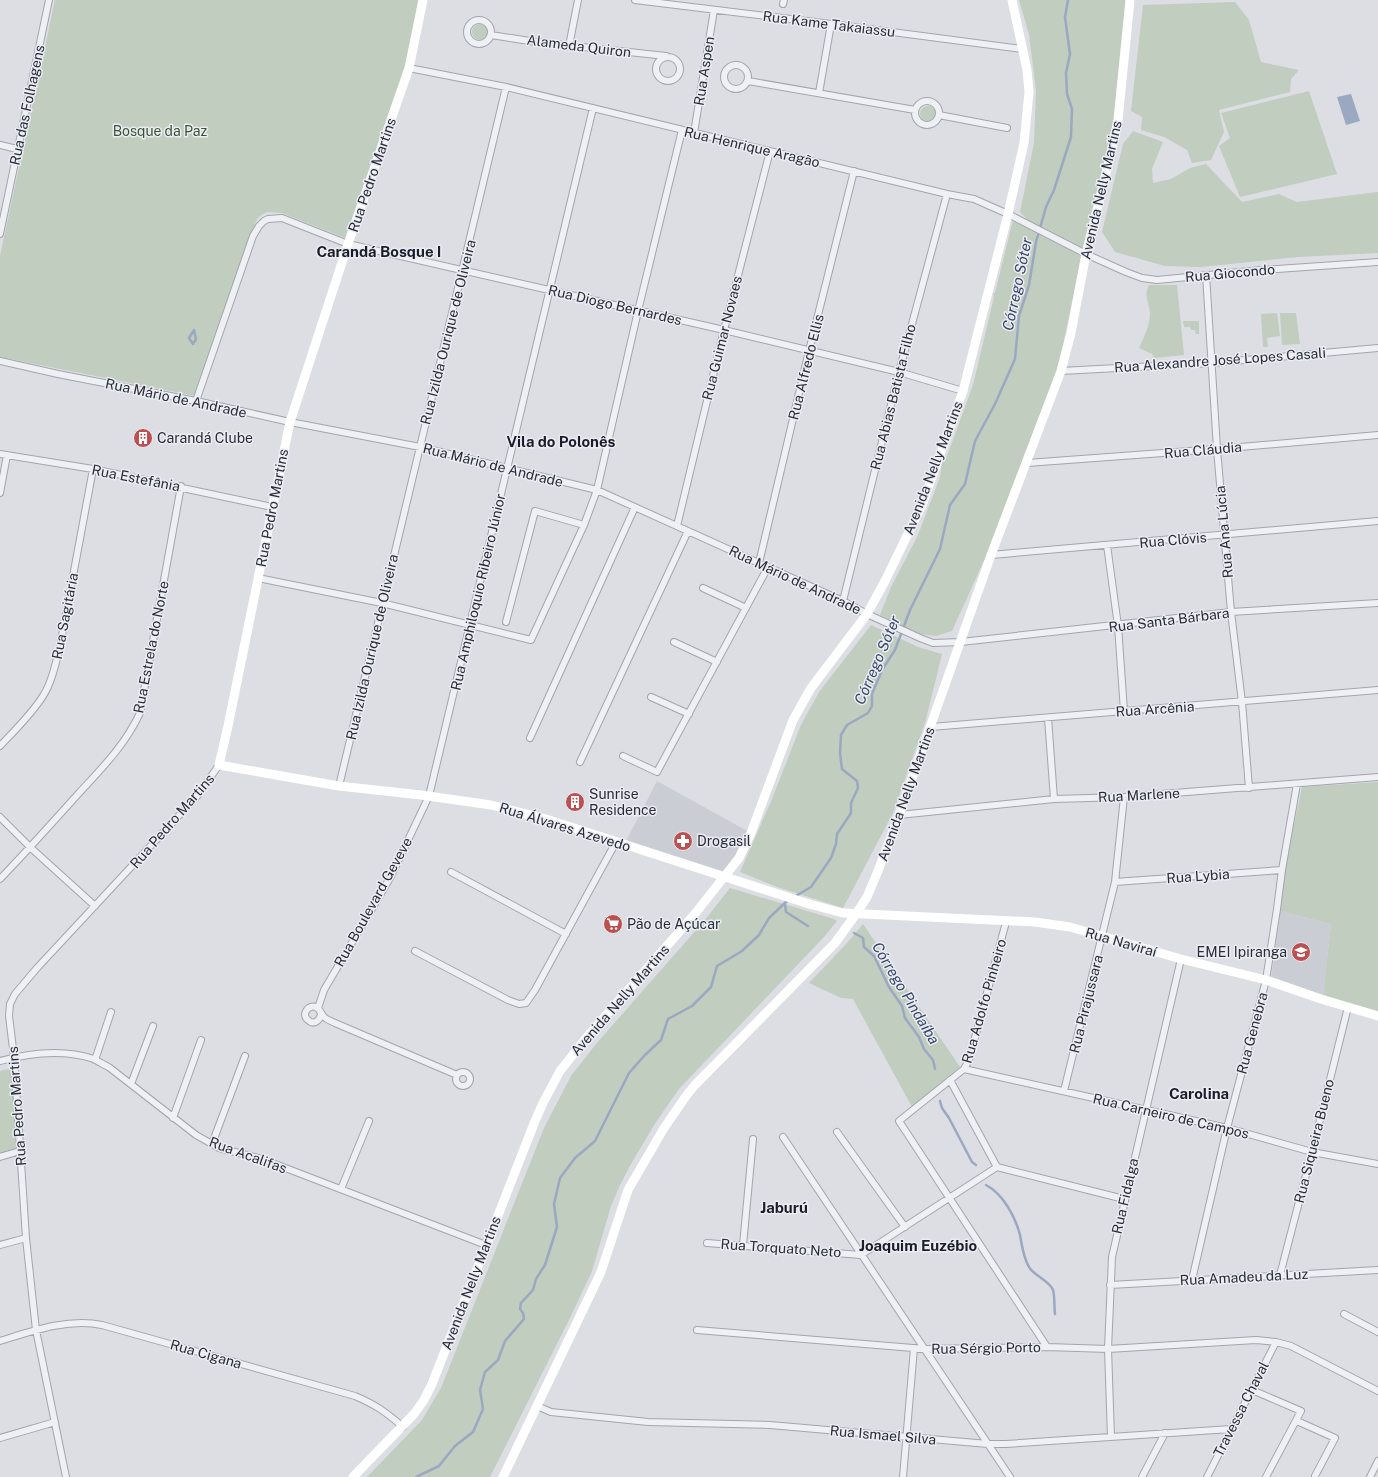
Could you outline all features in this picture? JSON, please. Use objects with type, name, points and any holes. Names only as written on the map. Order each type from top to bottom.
[{"type":"main road","name":"Rua Pedro Martins","points":[[219,765],[226,739],[290,422],[348,244],[409,68],[423,0]]},
{"type":"main road","name":"Avenida Nelly Martins","points":[[353,1477],[414,1414],[424,1400],[432,1384],[542,1103],[560,1071],[587,1037],[725,878],[739,858],[750,836],[793,720],[811,688],[867,614],[885,581],[922,505],[963,391],[1008,214],[1024,143],[1028,116],[1029,92],[1027,70],[1012,0]]},
{"type":"main road","name":"Avenida Nelly Martins","points":[[503,1477],[601,1272],[628,1190],[664,1128],[695,1085],[835,943],[867,896],[899,816],[991,555],[1061,371],[1071,333],[1086,254],[1118,120],[1130,0]]},
{"type":"main road","name":"Rua Álvares Azevedo","points":[[219,765],[339,786],[429,796],[491,805],[546,819],[809,904],[843,913],[856,914]]},
{"type":"main road","name":"Rua Naviraí","points":[[856,914],[1006,922],[1035,922],[1070,927],[1181,959],[1266,980],[1378,1016]]},
{"type":"street","name":"Rua das Folhagens","points":[[0,234],[48,0]]},
{"type":"street","points":[[569,46],[578,0]]},
{"type":"street","name":"Rua Kame Takaiassu","points":[[635,0],[1022,49]]},
{"type":"street","name":"Rua Aspen","points":[[694,133],[714,10]]},
{"type":"street","points":[[481,20],[489,25],[491,35],[489,40],[485,43],[480,44],[471,41],[468,37],[468,27],[471,23],[481,20]]},
{"type":"street","points":[[819,93],[831,24]]},
{"type":"street","name":"Alameda Quiron","points":[[491,35],[569,46],[666,56]]},
{"type":"street","points":[[666,56],[676,59],[680,67],[678,76],[669,81],[657,75],[656,70],[658,61],[666,56]]},
{"type":"street","points":[[730,66],[740,66],[747,72],[748,81],[742,88],[732,89],[725,83],[724,74],[730,66]]},
{"type":"street","name":"Rua Henrique Aragão","points":[[409,68],[506,87],[947,194],[974,198],[1049,234],[1086,254]]},
{"type":"street","points":[[748,81],[915,110]]},
{"type":"street","name":"Rua Izilda Ourique de Oliveira","points":[[339,786],[506,87]]},
{"type":"street","points":[[930,101],[938,106],[939,115],[933,124],[922,124],[915,116],[915,110],[921,102],[930,101]]},
{"type":"street","name":"Rua Amphiloquio Ribeiro Júnior","points":[[429,796],[593,108]]},
{"type":"street","points":[[939,115],[1007,128]]},
{"type":"street","points":[[258,578],[382,603],[531,640],[584,525],[597,490],[638,311],[682,130]]},
{"type":"street","points":[[0,145],[17,149]]},
{"type":"street","name":"Rua Guimar Novaes","points":[[677,526],[724,330],[770,151]]},
{"type":"street","name":"Rua Alfredo Ellis","points":[[760,563],[809,351],[854,171]]},
{"type":"street","name":"Rua Abias Batista Filho","points":[[843,601],[898,372],[947,194]]},
{"type":"street","name":"Rua Diogo Bernardes","points":[[196,400],[253,236],[259,226],[268,219],[282,218],[348,244],[463,269],[550,291],[724,330],[898,372],[963,391]]},
{"type":"street","name":"Rua Giocondo","points":[[1086,254],[1142,278],[1157,280],[1378,262]]},
{"type":"street","name":"Rua Ana Lúcia","points":[[1206,275],[1217,449],[1231,612],[1242,702],[1250,788]]},
{"type":"street","name":"Rua Alexandre José Lopes Casali","points":[[1061,371],[1212,363],[1378,348]]},
{"type":"street","name":"Rua Mário de Andrade","points":[[0,360],[58,374],[196,400],[290,422],[420,447],[597,490],[933,643],[961,642]]},
{"type":"street","name":"Rua Cláudia","points":[[1027,463],[1378,435]]},
{"type":"street","name":"Rua Estefânia","points":[[0,454],[92,468],[181,486],[272,507]]},
{"type":"street","points":[[0,494],[7,455]]},
{"type":"street","name":"Rua Sagitária","points":[[0,746],[26,718],[44,695],[53,671],[60,646],[92,468]]},
{"type":"street","name":"Rua Estrela do Norte","points":[[0,878],[31,848],[119,749],[131,731],[140,713],[181,486]]},
{"type":"street","points":[[530,738],[635,507]]},
{"type":"street","points":[[506,622],[535,511],[584,525]]},
{"type":"street","name":"Rua Clóvis","points":[[991,555],[1378,521]]},
{"type":"street","points":[[580,762],[688,531]]},
{"type":"street","points":[[1107,545],[1118,626],[1124,711]]},
{"type":"street","points":[[624,756],[657,772],[768,567]]},
{"type":"street","points":[[703,588],[746,608]]},
{"type":"street","name":"Rua Santa Bárbara","points":[[961,642],[1118,626],[1231,612],[1378,603]]},
{"type":"street","points":[[674,642],[717,662]]},
{"type":"street","name":"Rua Arcênia","points":[[931,726],[1048,718],[1378,690]]},
{"type":"street","points":[[651,697],[689,714]]},
{"type":"street","points":[[1048,718],[1054,799]]},
{"type":"street","name":"Rua Pedro Martins","points":[[66,1477],[36,1330],[26,1238],[14,1057],[9,1016],[10,1004],[15,994],[37,968],[198,795],[219,765]]},
{"type":"street","name":"Rua Marlene","points":[[899,816],[1054,799],[1124,797],[1378,777]]},
{"type":"street","name":"Rua Genebra","points":[[1192,1280],[1227,1128],[1266,980],[1282,870],[1298,784]]},
{"type":"street","name":"Rua Boulevard Geveve","points":[[429,796],[390,878],[324,990],[320,1011],[326,1018],[335,1023],[457,1075]]},
{"type":"street","name":"Rua Pirajussara","points":[[1064,1091],[1103,936],[1114,882],[1124,797]]},
{"type":"street","points":[[0,817],[31,848],[95,906]]},
{"type":"street","points":[[415,951],[508,1000],[519,1004],[526,1003],[535,990],[616,842]]},
{"type":"street","name":"Rua Lybia","points":[[1114,882],[1282,870]]},
{"type":"street","points":[[451,872],[566,934]]},
{"type":"street","name":"Rua Adolfo Pinheiro","points":[[949,1198],[900,1121],[964,1069],[969,1060],[1006,922]]},
{"type":"street","name":"Rua Fidalga","points":[[1112,1437],[1108,1349],[1112,1257],[1124,1199],[1181,959]]},
{"type":"street","name":"Rua Siqueira Bueno","points":[[1280,1275],[1348,1007]]},
{"type":"street","points":[[94,1060],[111,1012]]},
{"type":"street","points":[[131,1084],[153,1026]]},
{"type":"street","points":[[173,1118],[201,1040]]},
{"type":"street","name":"Rua Acalifas","points":[[0,1061],[14,1057],[58,1053],[78,1055],[94,1060],[110,1068],[196,1135],[219,1148],[262,1159],[486,1245]]},
{"type":"street","points":[[212,1144],[245,1056]]},
{"type":"street","name":"Rua Carneiro de Campos","points":[[964,1069],[1227,1128],[1312,1152],[1378,1164]]},
{"type":"street","points":[[950,1080],[997,1167],[1124,1199]]},
{"type":"street","points":[[341,1190],[369,1121]]},
{"type":"street","points":[[837,1132],[905,1227]]},
{"type":"street","points":[[783,1137],[1010,1477]]},
{"type":"street","points":[[743,1245],[754,1139]]},
{"type":"street","points":[[0,1156],[20,1151]]},
{"type":"street","name":"Rua Torquato Neto","points":[[707,1243],[862,1255],[997,1167]]},
{"type":"street","points":[[949,1198],[1047,1347]]},
{"type":"street","points":[[0,1245],[26,1238]]},
{"type":"street","name":"Rua Amadeu da Luz","points":[[1110,1284],[1378,1270]]},
{"type":"street","points":[[1344,1314],[1378,1332]]},
{"type":"street","name":"Rua Cigana","points":[[0,1341],[36,1330],[74,1323],[90,1322],[355,1396],[370,1402],[385,1411],[402,1426]]},
{"type":"street","name":"Rua Sérgio Porto","points":[[697,1330],[925,1349],[1047,1347],[1108,1349],[1256,1340],[1276,1342],[1290,1346],[1378,1391]]},
{"type":"street","name":"Travessa Chaval","points":[[1206,1477],[1276,1342]]},
{"type":"street","points":[[902,1477],[914,1348]]},
{"type":"street","points":[[1252,1390],[1301,1411],[1266,1477]]},
{"type":"street","name":"Rua Ismael Silva","points":[[537,1406],[551,1412],[648,1422],[711,1425],[770,1425],[988,1444],[1014,1444],[1231,1429]]},
{"type":"street","points":[[1296,1421],[1335,1438],[1315,1476]]},
{"type":"street","points":[[0,1438],[55,1422]]},
{"type":"street","points":[[1142,1477],[1165,1433]]},
{"type":"street","points":[[1370,1477],[1378,1462]]},
{"type":"shaded area","points":[[657,781],[751,833],[725,877],[624,845]]},
{"type":"shaded area","name":"EMEI Ipiranga","points":[[1280,911],[1331,924],[1323,996],[1271,979]]},
{"type":"green space","name":"Bosque da Paz","points":[[55,0],[418,0],[407,64],[348,239],[282,213],[267,212],[257,219],[196,396],[0,357],[0,256]]},
{"type":"green space","points":[[1019,0],[1127,0],[1114,119],[1084,244],[1058,369],[987,554],[952,631],[936,636],[919,634],[880,615],[891,587],[918,535],[940,477],[942,463],[946,459],[973,385],[994,297],[993,293],[995,293],[1014,216],[1029,221],[1020,212],[1034,143],[1036,91],[1029,34]]},
{"type":"green space","points":[[1235,2],[1249,20],[1261,62],[1299,70],[1291,79],[1290,92],[1219,110],[1224,132],[1211,160],[1192,163],[1187,150],[1164,137],[1141,130],[1142,117],[1131,111],[1143,5]]},
{"type":"green space","points":[[480,24],[486,26],[488,32],[486,38],[480,40],[474,38],[472,32],[474,26]]},
{"type":"green space","points":[[1309,91],[1337,174],[1240,197],[1219,146],[1230,138],[1221,113]]},
{"type":"green space","points":[[928,106],[934,108],[936,114],[934,120],[928,122],[922,120],[920,114],[922,108]]},
{"type":"green space","points":[[1133,131],[1163,142],[1152,169],[1153,183],[1171,179],[1190,168],[1206,164],[1242,202],[1279,194],[1297,202],[1378,192],[1378,253],[1298,257],[1200,267],[1165,266],[1115,252],[1102,232],[1123,144]]},
{"type":"green space","points":[[1149,285],[1177,285],[1184,355],[1154,358],[1152,354],[1139,348],[1146,332],[1150,315],[1147,300],[1147,289]]},
{"type":"green space","points":[[1277,313],[1280,336],[1267,338],[1268,347],[1263,347],[1261,314]]},
{"type":"green space","points":[[1280,313],[1296,313],[1300,344],[1282,345]]},
{"type":"green space","points":[[1183,321],[1199,321],[1199,334],[1196,334],[1195,330],[1191,330],[1190,327],[1184,327]]},
{"type":"green space","points":[[871,625],[918,647],[942,654],[925,723],[893,813],[843,908],[777,887],[740,872],[772,799],[801,725],[819,692]]},
{"type":"green space","points":[[1378,782],[1378,1013],[1323,996],[1331,924],[1280,911],[1284,872],[1302,787]]},
{"type":"green space","points":[[730,888],[837,921],[824,937],[679,1089],[656,1122],[620,1185],[611,1206],[592,1271],[490,1477],[367,1477],[422,1420],[441,1388],[544,1128],[571,1076],[596,1044],[704,921]]},
{"type":"green space","points":[[863,924],[960,1067],[912,1107],[853,999],[841,998],[809,983]]},
{"type":"green space","points":[[12,1068],[16,1149],[0,1154],[0,1071]]},
{"type":"water","points":[[1351,94],[1360,121],[1346,125],[1337,97]]},
{"type":"waterway","name":"Córrego Sóter","points":[[794,897],[811,887],[831,858],[836,844],[837,834],[851,813],[851,803],[858,788],[857,781],[842,769],[840,753],[841,735],[847,725],[868,713],[872,706],[872,694],[882,670],[895,650],[910,610],[940,549],[950,505],[965,484],[975,441],[995,404],[1015,359],[1019,316],[1029,285],[1036,242],[1046,207],[1054,190],[1071,137],[1072,109],[1067,94],[1066,73],[1070,54],[1065,17],[1068,0]]},
{"type":"waterway","points":[[194,330],[196,339],[193,344],[189,338],[194,330]]},
{"type":"waterway","name":"Córrego Sóter","points":[[416,1477],[439,1466],[455,1446],[473,1432],[483,1409],[480,1390],[485,1372],[498,1360],[505,1341],[524,1319],[523,1313],[520,1309],[521,1303],[533,1290],[536,1279],[545,1265],[557,1227],[554,1204],[560,1178],[575,1158],[595,1141],[629,1073],[661,1040],[668,1019],[692,1006],[711,987],[717,966],[742,951],[759,935],[769,918],[788,900]]},
{"type":"waterway","name":"Córrego Pindaíba","points":[[785,904],[786,912],[808,926]]},
{"type":"waterway","name":"Córrego Pindaíba","points":[[854,933],[863,938],[864,947],[874,956],[889,987],[902,1006],[905,1018],[919,1037],[924,1049],[933,1060],[935,1069]]},
{"type":"waterway","name":"Córrego Pindaíba","points":[[940,1101],[942,1108],[949,1118],[972,1162],[976,1165]]},
{"type":"waterway","name":"Córrego Pindaíba","points":[[986,1185],[998,1194],[1012,1213],[1018,1228],[1024,1255],[1029,1267],[1034,1273],[1048,1283],[1053,1290],[1055,1314]]},
{"type":"place","name":"Carandá Clube","points":[[143,438]]},
{"type":"place","name":"Sunrise Residence","points":[[575,802]]},
{"type":"place","name":"Drogasil","points":[[683,841]]},
{"type":"place","name":"Pão de Açúcar","points":[[613,924]]},
{"type":"place","name":"EMEI Ipiranga","points":[[1301,952]]},
{"type":"district","name":"Carandá Bosque I","points":[[379,251]]},
{"type":"district","name":"Vila do Polonês","points":[[561,441]]},
{"type":"district","name":"Carolina","points":[[1199,1093]]},
{"type":"district","name":"Jaburú","points":[[784,1207]]},
{"type":"district","name":"Joaquim Euzébio","points":[[918,1245]]}]
